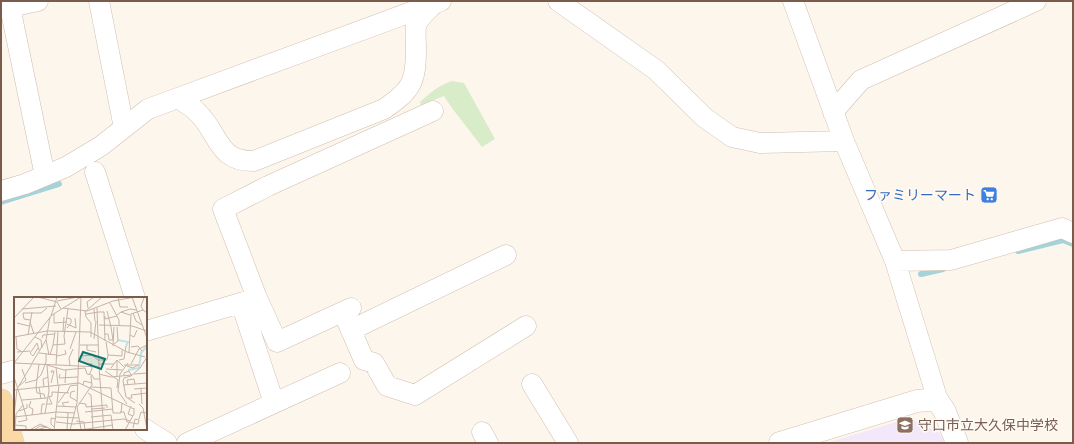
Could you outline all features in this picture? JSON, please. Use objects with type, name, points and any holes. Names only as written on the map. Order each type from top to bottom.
[{"type":"main road","points":[[1,400],[12,432]]},
{"type":"street","points":[[38,1],[10,7],[45,176]]},
{"type":"street","points":[[99,1],[124,128]]},
{"type":"street","points":[[558,1],[656,70],[705,118],[732,137],[760,143],[844,141]]},
{"type":"street","points":[[793,1],[844,141],[895,261],[938,401],[945,412],[957,443]]},
{"type":"street","points":[[833,112],[861,80],[1036,1]]},
{"type":"street","points":[[1,191],[66,167],[101,146],[148,109],[438,2]]},
{"type":"street","points":[[178,98],[198,112],[207,123],[224,152],[243,161],[254,161],[384,109],[398,99],[408,89],[414,78],[416,64],[416,26],[420,18],[438,2]]},
{"type":"street","points":[[274,403],[249,301],[223,209],[268,186],[434,111]]},
{"type":"street","points":[[258,159],[268,186]]},
{"type":"street","points":[[95,172],[135,297]]},
{"type":"street","points":[[895,261],[951,260],[1062,228],[1073,233]]},
{"type":"street","points":[[249,301],[277,342],[506,255]]},
{"type":"street","points":[[147,331],[249,301]]},
{"type":"street","points":[[348,316],[364,360],[374,363],[387,386],[415,395],[526,326]]},
{"type":"street","points":[[1,374],[14,370]]},
{"type":"street","points":[[187,443],[340,373]]},
{"type":"street","points":[[532,384],[568,443]]},
{"type":"street","points":[[780,443],[917,401],[938,401]]},
{"type":"street","points":[[147,430],[167,443]]},
{"type":"shaded area","name":"守口市立大久保中学校","points":[[909,418],[940,433],[945,443],[827,443]]},
{"type":"green space","points":[[452,81],[464,83],[495,139],[482,147],[444,96],[421,105],[420,102],[431,92]]},
{"type":"waterway","points":[[1,202],[59,184]]},
{"type":"waterway","points":[[1018,251],[1063,240],[1073,244]]},
{"type":"waterway","points":[[921,274],[943,269]]},
{"type":"place","name":"ファミリーマート","points":[[989,195]]},
{"type":"place","name":"守口市立大久保中学校","points":[[905,425]]}]
